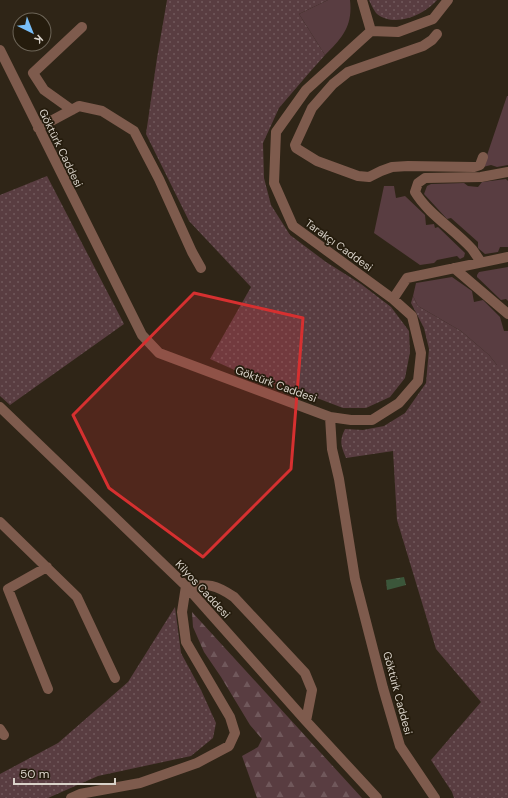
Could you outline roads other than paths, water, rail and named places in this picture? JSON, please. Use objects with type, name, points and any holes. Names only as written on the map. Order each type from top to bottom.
[{"type":"street","points":[[362,0],[371,31],[398,32],[433,19],[448,0]]},
{"type":"street","points":[[72,110],[44,90],[34,73],[82,27]]},
{"type":"street","name":"Tarakçı Caddesi","points":[[330,417],[351,420],[372,420],[399,403],[418,381],[421,353],[412,316],[393,299],[293,226],[274,183],[276,132],[306,90],[371,31]]},
{"type":"street","points":[[436,34],[432,40],[423,46],[348,72],[332,84],[312,108],[296,148],[317,161],[358,176],[369,177],[392,167],[474,167],[480,165],[482,157]]},
{"type":"street","name":"Göktürk Caddesi","points":[[0,50],[142,335],[159,353],[330,417],[332,449],[339,479],[355,579],[383,688],[400,746],[435,798]]},
{"type":"street","points":[[38,128],[79,106],[102,112],[134,131],[159,179],[192,252],[201,268]]},
{"type":"street","points":[[481,262],[472,250],[436,216],[415,192],[418,183],[425,178],[481,177],[508,172]]},
{"type":"street","points":[[393,299],[407,278],[508,257]]},
{"type":"street","points":[[454,268],[508,314]]},
{"type":"street","name":"Kilyos Caddesi","points":[[0,407],[186,586],[376,798]]},
{"type":"street","points":[[0,522],[77,596],[115,678]]},
{"type":"street","points":[[47,567],[8,590],[48,689]]},
{"type":"street","points":[[71,798],[80,794],[140,783],[198,763],[228,746],[235,733],[230,716],[186,642],[182,612],[186,586],[204,584],[220,588],[234,596],[306,673],[312,690],[306,721]]},
{"type":"water","points":[[404,577],[406,585],[387,590],[386,580]]}]
